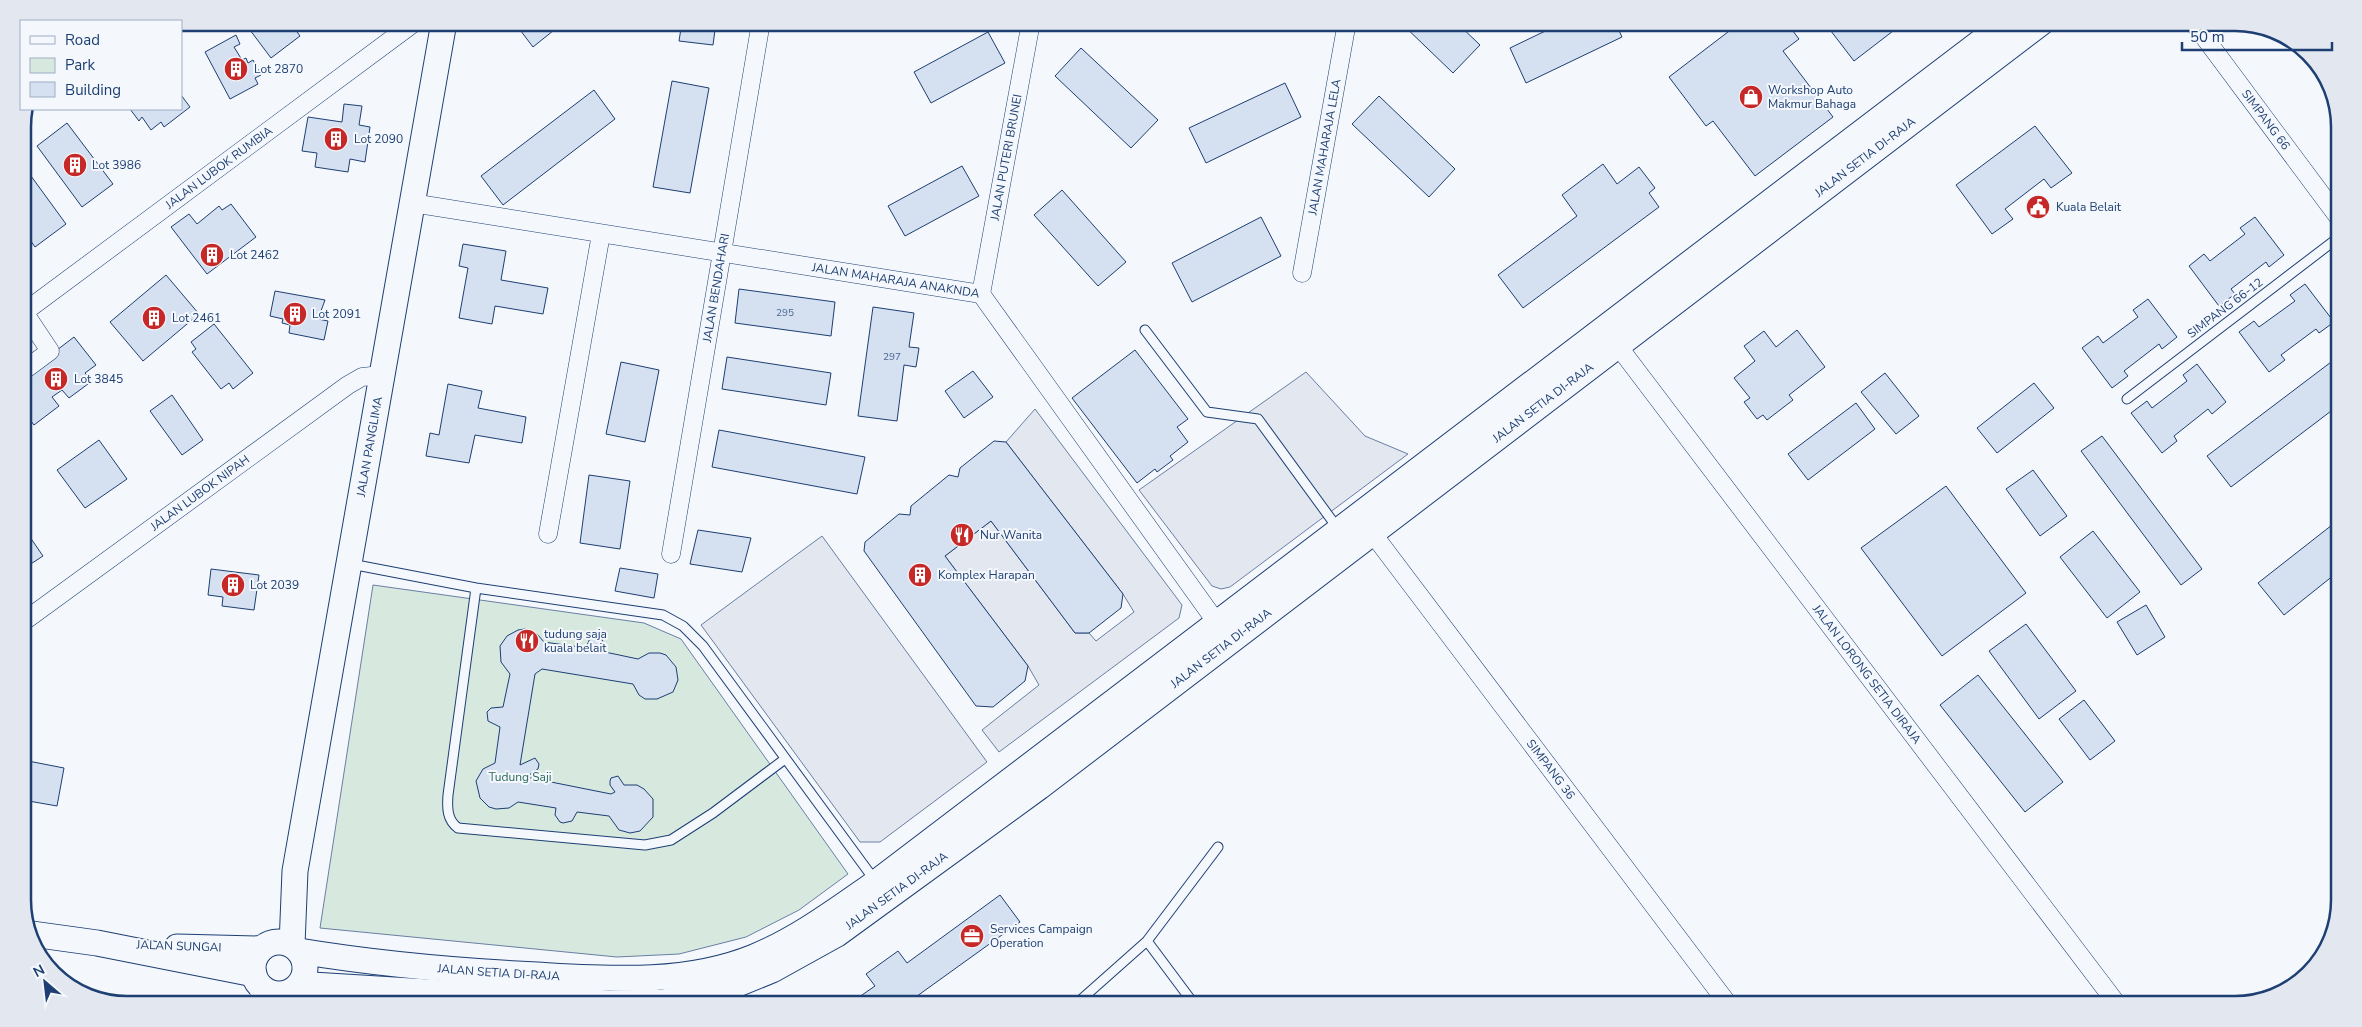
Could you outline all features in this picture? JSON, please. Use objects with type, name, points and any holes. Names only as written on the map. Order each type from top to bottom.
[{"type":"main road","name":"JALAN PANGLIMA","points":[[280,947],[295,871],[442,31]]},
{"type":"main road","name":"JALAN SETIA DI-RAJA","points":[[280,947],[406,965],[499,973],[624,980],[676,976],[733,964],[773,948],[828,916],[876,882],[1995,31]]},
{"type":"main road","name":"JALAN SETIA DI-RAJA","points":[[714,996],[758,977],[837,934],[1039,787],[2030,31]]},
{"type":"main road","name":"JALAN SUNGAI","points":[[38,935],[97,943],[280,947]]},
{"type":"main road","name":"JALAN SUNGAI","points":[[97,943],[258,988]]},
{"type":"main road","points":[[280,947],[305,963],[304,977],[287,996],[271,994],[258,988],[254,961],[280,947]]},
{"type":"main road","name":"JALAN SETIA DI-RAJA","points":[[287,996],[312,985],[494,996]]},
{"type":"street","name":"JALAN LUBOK RUMBIA","points":[[31,307],[403,31]]},
{"type":"street","name":"JALAN BENDAHARI","points":[[671,554],[721,251],[760,31]]},
{"type":"street","name":"JALAN PUTERI BRUNEI","points":[[981,294],[1029,31]]},
{"type":"street","name":"JALAN MAHARAJA LELA","points":[[1302,273],[1345,31]]},
{"type":"street","name":"SIMPANG 66","points":[[2200,31],[2331,207]]},
{"type":"street","name":"JALAN MAHARAJA ANAKNDA","points":[[412,203],[981,294],[1216,623]]},
{"type":"street","points":[[548,534],[601,234]]},
{"type":"street","points":[[31,324],[50,351],[31,365]]},
{"type":"street","name":"JALAN LORONG SETIA DIRAJA","points":[[1618,346],[2111,996]]},
{"type":"street","name":"JALAN LUBOK NIPAH","points":[[31,616],[348,386],[362,377],[381,375]]},
{"type":"street","name":"SIMPANG 36","points":[[1373,534],[1722,996]]},
{"type":"lane","name":"SIMPANG 66-12","points":[[2127,399],[2331,243]]},
{"type":"lane","points":[[1145,330],[1207,412],[1258,419],[1339,530]]},
{"type":"lane","points":[[348,564],[476,588],[663,615],[683,626],[703,646],[876,882]]},
{"type":"lane","points":[[476,588],[448,795],[451,823],[458,828],[645,845],[671,840],[713,813],[786,758]]},
{"type":"lane","points":[[1085,996],[1147,941],[1218,847]]},
{"type":"lane","points":[[1147,941],[1188,996]]},
{"type":"green space","name":"Tudung Saji","points":[[373,585],[644,623],[681,639],[848,874],[799,910],[746,937],[679,954],[617,957],[320,928]]},
{"type":"shaded area","points":[[1306,372],[1365,436],[1408,454],[1230,587],[1221,589],[1212,586],[1139,490]]},
{"type":"shaded area","points":[[1035,409],[1182,605],[1179,618],[999,752],[982,730],[1039,685],[1028,666],[945,556],[991,521],[1075,633],[1089,633],[1096,641],[1134,612],[1123,594],[1006,442]]},
{"type":"shaded area","points":[[822,536],[987,762],[880,842],[860,842],[701,625]]},
{"type":"building","points":[[251,31],[296,31],[300,36],[271,58]]},
{"type":"building","points":[[521,31],[553,31],[533,47]]},
{"type":"building","points":[[681,31],[715,31],[713,45],[679,41]]},
{"type":"building","points":[[1409,31],[1465,31],[1480,45],[1453,73]]},
{"type":"building","points":[[1545,31],[1619,31],[1622,37],[1526,83],[1510,48]]},
{"type":"building","name":"Workshop Auto Makmur Bahaga","points":[[1729,31],[1793,31],[1799,39],[1783,51],[1833,117],[1755,176],[1713,121],[1706,126],[1669,77]]},
{"type":"building","points":[[1831,31],[1893,31],[1854,61]]},
{"type":"building","points":[[988,32],[1005,63],[931,103],[914,72]]},
{"type":"building","name":"Lot 2870","points":[[236,35],[240,44],[234,47],[242,60],[246,58],[248,63],[253,60],[261,75],[255,78],[258,84],[230,99],[205,52]]},
{"type":"building","points":[[1081,48],[1158,120],[1131,148],[1055,76]]},
{"type":"building","points":[[672,81],[709,88],[690,193],[653,187]]},
{"type":"building","points":[[1285,83],[1301,117],[1206,163],[1189,128]]},
{"type":"building","points":[[594,90],[615,119],[503,205],[481,176]]},
{"type":"building","points":[[182,96],[190,107],[164,127],[161,122],[151,130],[142,117],[139,121],[131,110],[182,110]]},
{"type":"building","points":[[1379,96],[1455,169],[1429,197],[1352,124]]},
{"type":"building","name":"Lot 2090","points":[[344,104],[362,106],[359,125],[370,127],[365,162],[350,159],[348,172],[315,167],[317,153],[302,151],[308,117],[342,122]]},
{"type":"building","name":"Lot 3986","points":[[67,123],[113,184],[82,207],[37,146]]},
{"type":"building","points":[[2035,126],[2072,173],[2051,188],[2044,179],[2005,209],[2013,219],[1992,234],[1956,185]]},
{"type":"building","points":[[1603,164],[1617,184],[1639,167],[1655,188],[1649,193],[1659,207],[1523,308],[1498,275],[1577,216],[1562,195]]},
{"type":"building","points":[[962,166],[979,196],[905,236],[888,206]]},
{"type":"building","points":[[31,176],[66,224],[35,247],[31,241]]},
{"type":"building","points":[[1062,190],[1126,262],[1098,286],[1034,215]]},
{"type":"building","name":"Lot 2462","points":[[231,204],[256,237],[207,274],[171,227],[189,214],[197,224],[219,206],[222,210]]},
{"type":"building","points":[[1261,217],[1281,256],[1192,302],[1172,263]]},
{"type":"building","points":[[2255,217],[2284,255],[2269,267],[2266,262],[2231,289],[2235,294],[2219,306],[2189,266],[2204,254],[2210,261],[2245,234],[2240,228]]},
{"type":"building","points":[[463,244],[506,251],[501,280],[548,288],[543,314],[495,306],[492,324],[459,318],[468,268],[459,266]]},
{"type":"building","name":"Lot 2461","points":[[166,275],[199,314],[143,361],[110,322]]},
{"type":"building","points":[[2305,284],[2331,318],[2331,324],[2319,333],[2316,329],[2281,355],[2285,360],[2269,372],[2239,332],[2254,321],[2259,327],[2295,301],[2290,295]]},
{"type":"building","points":[[739,289],[835,302],[831,336],[735,323]]},
{"type":"building","name":"Lot 2091","points":[[275,291],[325,300],[318,319],[328,321],[324,340],[289,333],[290,325],[282,323],[283,319],[270,316]]},
{"type":"building","points":[[2148,299],[2177,337],[2162,349],[2159,344],[2124,371],[2128,376],[2112,388],[2082,348],[2098,336],[2103,343],[2138,317],[2133,310]]},
{"type":"building","points":[[873,307],[914,313],[909,347],[919,348],[916,367],[904,365],[897,421],[858,416]]},
{"type":"building","points":[[214,324],[253,373],[233,389],[229,383],[221,389],[192,352],[196,349],[191,342]]},
{"type":"building","points":[[1797,330],[1825,367],[1789,395],[1793,400],[1767,420],[1763,415],[1757,419],[1744,402],[1750,398],[1734,378],[1755,361],[1744,346],[1764,331],[1776,347]]},
{"type":"building","name":"Lot 3845","points":[[74,337],[96,365],[85,373],[92,381],[69,398],[62,390],[52,397],[59,406],[34,425],[31,421],[31,370]]},
{"type":"building","points":[[1135,350],[1188,419],[1177,427],[1188,442],[1170,456],[1173,460],[1157,472],[1155,469],[1137,483],[1072,398]]},
{"type":"building","points":[[727,357],[831,373],[826,405],[722,389]]},
{"type":"building","points":[[621,362],[659,370],[645,442],[606,434]]},
{"type":"building","points":[[2331,362],[2331,411],[2231,487],[2207,456]]},
{"type":"building","points":[[2197,364],[2226,402],[2212,414],[2208,409],[2174,436],[2177,441],[2162,453],[2131,413],[2147,401],[2152,408],[2187,381],[2183,375]]},
{"type":"building","points":[[973,371],[993,397],[964,418],[945,391]]},
{"type":"building","points":[[1885,373],[1919,416],[1896,434],[1861,392]]},
{"type":"building","points":[[2034,383],[2054,408],[1997,453],[1977,428]]},
{"type":"building","points":[[448,384],[482,391],[478,408],[526,417],[522,443],[475,435],[469,463],[426,456],[430,433],[439,435]]},
{"type":"building","points":[[172,395],[203,440],[182,455],[150,411]]},
{"type":"building","points":[[1856,403],[1875,429],[1808,480],[1788,454]]},
{"type":"building","points":[[719,430],[865,457],[857,494],[712,467]]},
{"type":"building","points":[[2102,436],[2202,569],[2181,585],[2081,451]]},
{"type":"building","points":[[99,440],[127,479],[85,508],[57,470]]},
{"type":"building","name":"Komplex Harapan","points":[[994,441],[1006,442],[1123,594],[1121,608],[1089,633],[1075,633],[991,521],[945,556],[1028,666],[1025,681],[993,707],[976,706],[864,551],[865,542],[899,514],[910,515],[911,506],[949,475],[958,477],[960,468]]},
{"type":"building","points":[[2033,470],[2067,516],[2040,536],[2006,489]]},
{"type":"building","points":[[589,475],[630,481],[620,549],[580,543]]},
{"type":"building","points":[[1946,486],[2026,593],[1942,656],[1861,548]]},
{"type":"building","points":[[2331,526],[2331,577],[2284,615],[2258,583]]},
{"type":"building","points":[[698,530],[751,538],[742,572],[690,564]]},
{"type":"building","points":[[2093,531],[2140,592],[2107,618],[2060,557]]},
{"type":"building","points":[[31,539],[43,556],[31,564]]},
{"type":"building","points":[[620,568],[658,574],[654,598],[615,591]]},
{"type":"building","name":"Lot 2039","points":[[211,569],[259,575],[254,610],[222,606],[223,597],[208,595]]},
{"type":"building","points":[[2146,605],[2165,637],[2137,655],[2117,622]]},
{"type":"building","points":[[2026,624],[2076,691],[2039,719],[1989,651]]},
{"type":"building","points":[[525,629],[537,634],[544,642],[586,648],[590,638],[599,637],[602,639],[605,652],[638,659],[649,653],[660,653],[666,655],[676,667],[678,680],[673,692],[657,699],[645,699],[639,695],[633,684],[542,669],[535,674],[520,765],[535,758],[539,764],[538,769],[526,777],[611,794],[615,792],[610,785],[611,778],[618,776],[624,785],[637,785],[644,789],[653,799],[653,817],[640,831],[630,833],[619,830],[609,816],[577,812],[572,821],[563,823],[555,815],[556,808],[518,802],[509,808],[496,809],[489,807],[480,798],[476,781],[483,769],[495,763],[500,727],[488,721],[487,712],[491,708],[503,707],[510,674],[501,662],[500,646],[507,636],[518,630]]},
{"type":"building","points":[[1978,675],[2063,782],[2025,812],[1940,705]]},
{"type":"building","points":[[2084,700],[2115,741],[2090,760],[2059,719]]},
{"type":"building","points":[[31,762],[64,768],[57,806],[31,801]]},
{"type":"building","name":"Services Campaign Operation","points":[[1000,895],[1020,922],[917,996],[861,996],[875,986],[866,974],[898,951],[907,963]]},
{"type":"place","name":"Lot 2870","points":[[236,69]]},
{"type":"place","name":"Workshop Auto Makmur Bahaga","points":[[1751,97]]},
{"type":"place","name":"Lot 2090","points":[[336,139]]},
{"type":"place","name":"Lot 3986","points":[[75,165]]},
{"type":"place","name":"Kuala Belait","points":[[2038,207]]},
{"type":"place","name":"Lot 2462","points":[[212,255]]},
{"type":"place","name":"Lot 2091","points":[[295,314]]},
{"type":"place","name":"Lot 2461","points":[[154,318]]},
{"type":"place","name":"Lot 3845","points":[[56,379]]},
{"type":"place","name":"Nur Wanita","points":[[962,535]]},
{"type":"place","name":"Komplex Harapan","points":[[920,575]]},
{"type":"place","name":"Lot 2039","points":[[233,585]]},
{"type":"place","name":"tudung saja kuala belait","points":[[527,641]]},
{"type":"place","name":"Services Campaign Operation","points":[[972,936]]}]
